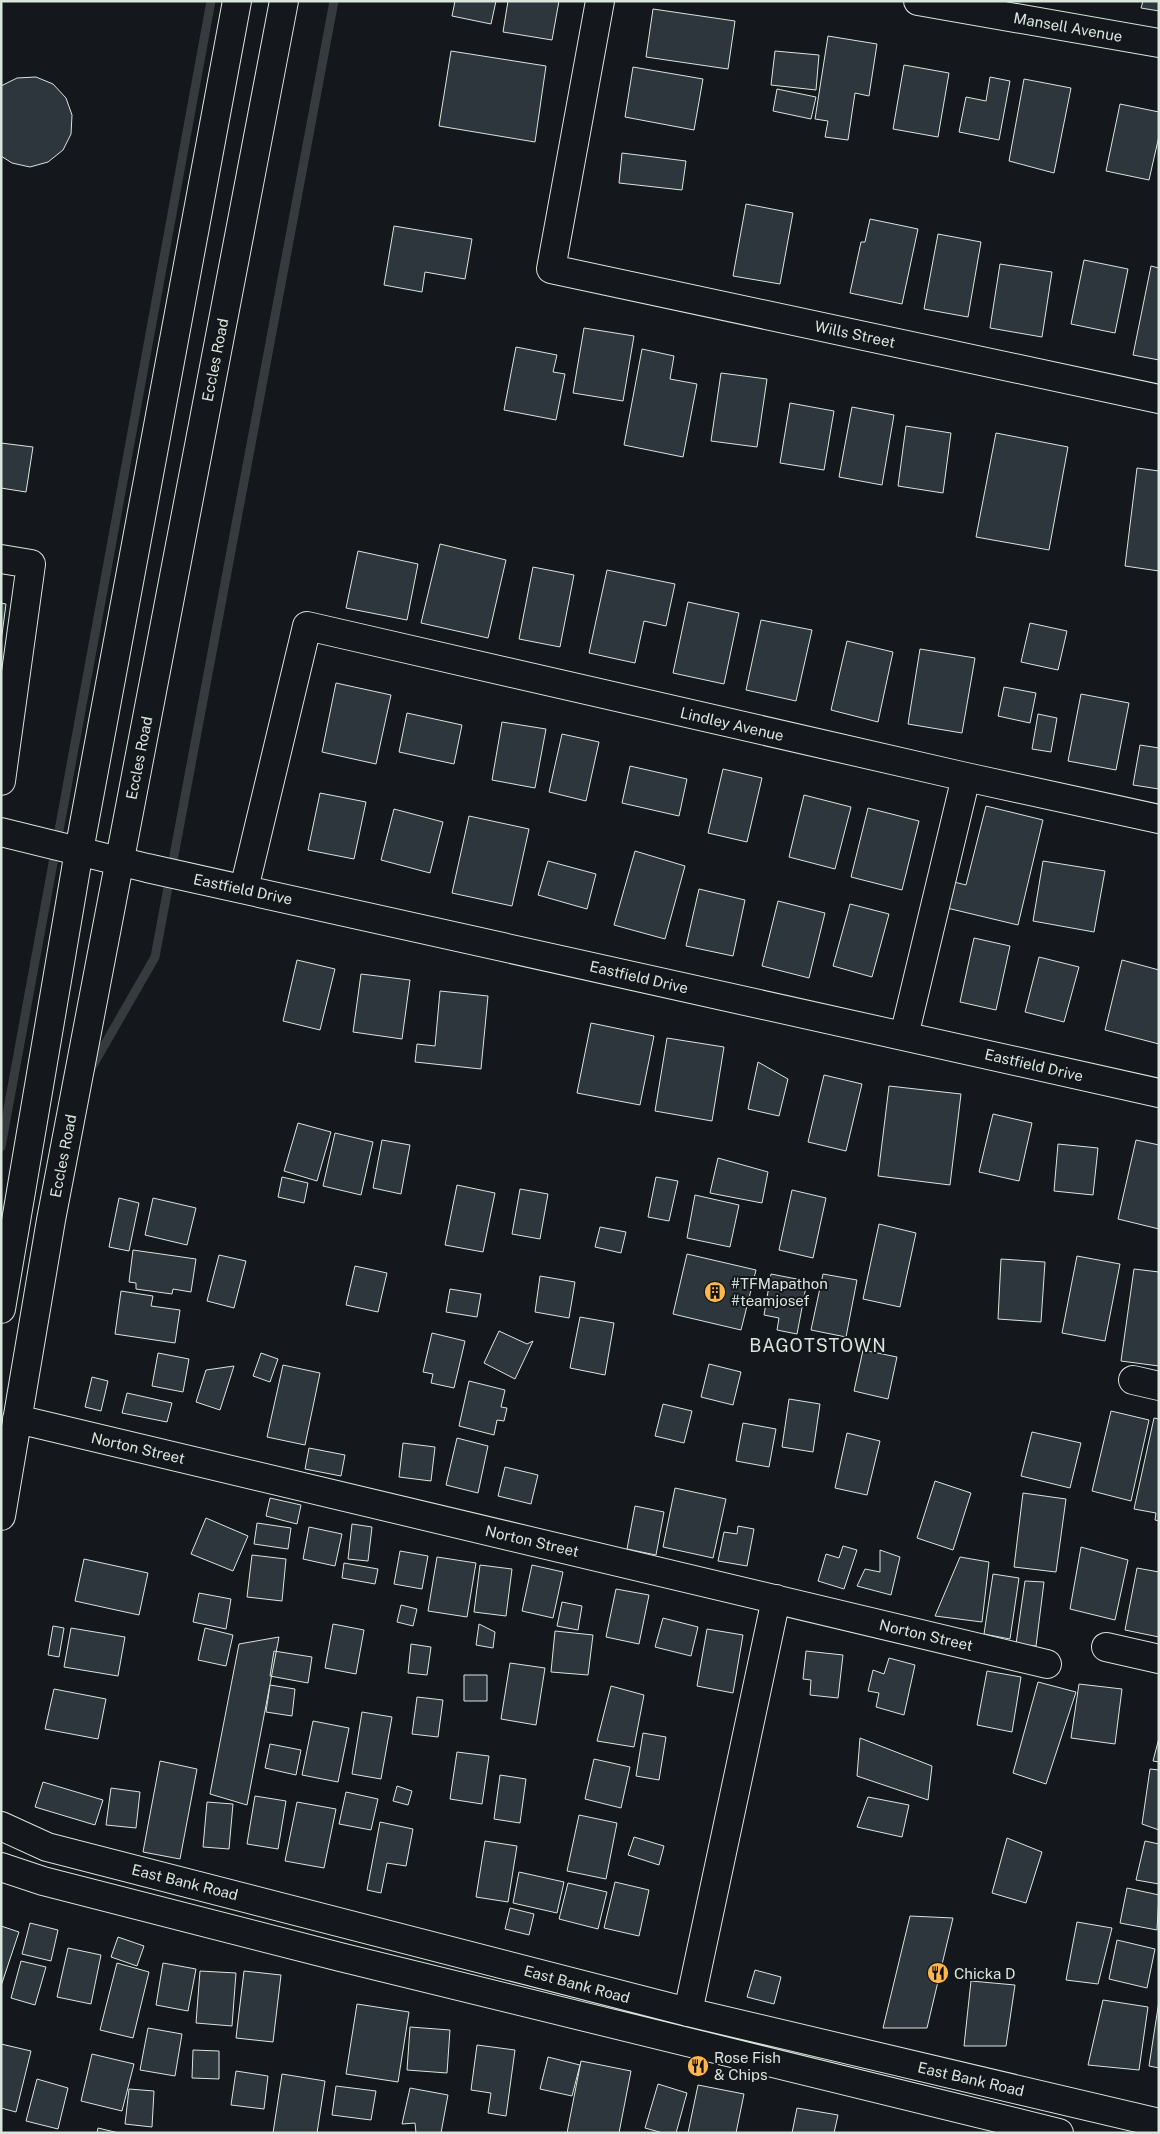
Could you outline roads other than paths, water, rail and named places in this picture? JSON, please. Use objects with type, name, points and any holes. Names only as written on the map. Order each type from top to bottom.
[{"type":"street","points":[[1,1309],[9,1210],[73,849],[237,1]]},
{"type":"street","name":"Eccles Road","points":[[1,1516],[52,1220],[119,861],[284,1]]},
{"type":"street","name":"Wills Street","points":[[600,1],[551,269],[1159,399]]},
{"type":"street","name":"Mansell Avenue","points":[[918,1],[1159,43]]},
{"type":"street","points":[[1,559],[31,564],[1,781]]},
{"type":"street","name":"Lindley Avenue","points":[[244,889],[307,626],[966,777],[1159,819]]},
{"type":"street","points":[[904,1036],[966,777]]},
{"type":"street","name":"Eastfield Drive","points":[[11,834],[146,868],[1159,1093]]},
{"type":"street","points":[[9,1210],[52,1220]]},
{"type":"street","name":"Norton Street","points":[[17,1419],[1047,1664]]},
{"type":"street","points":[[688,2012],[776,1599]]},
{"type":"street","points":[[1106,1647],[1159,1659]]},
{"type":"street","name":"East Bank Road","points":[[1,1826],[47,1847],[688,2012],[1159,2123]]},
{"type":"street","name":"East Bank Road","points":[[1,1867],[43,1882],[1059,2133]]},
{"type":"waterway","points":[[1,1147],[211,1]]},
{"type":"waterway","points":[[89,1072],[155,957],[334,1]]},
{"type":"place","name":"#TFMapathon #teamjosef","points":[[715,1292]]},
{"type":"place","name":"Chicka D","points":[[938,1973]]},
{"type":"place","name":"Rose Fish & Chips","points":[[698,2066]]},
{"type":"district","name":"BAGOTSTOWN","points":[[818,1345]]}]
